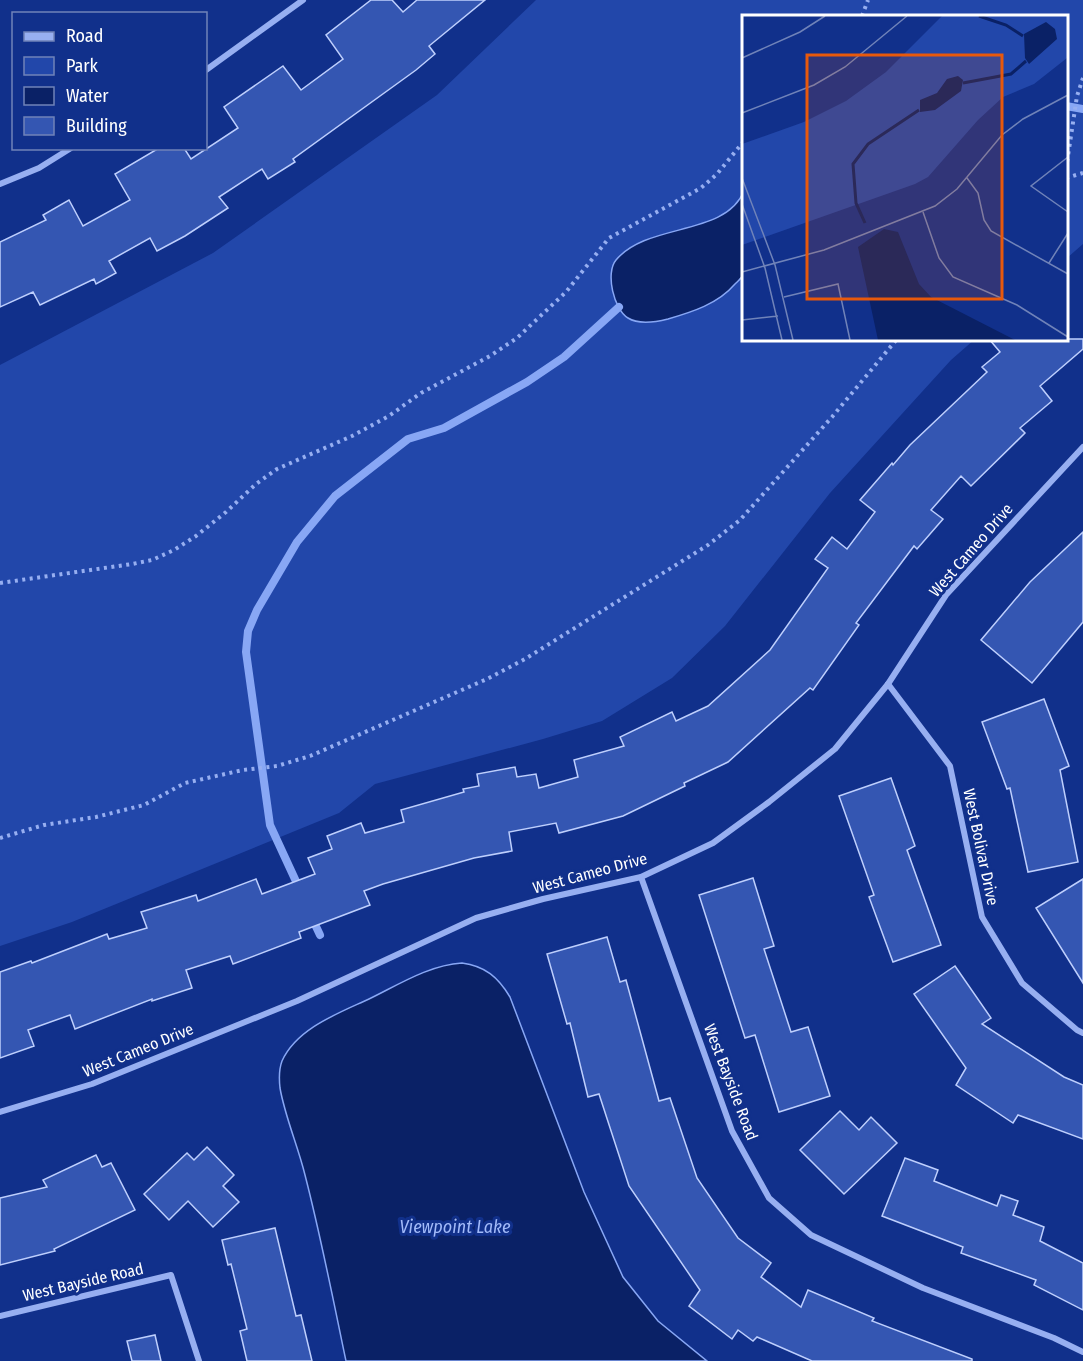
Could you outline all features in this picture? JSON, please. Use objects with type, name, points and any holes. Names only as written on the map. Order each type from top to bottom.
[{"type":"street","points":[[207,69],[303,0]]},
{"type":"street","points":[[0,184],[39,168],[69,150]]},
{"type":"street","name":"West Cameo Drive","points":[[0,1112],[92,1084],[297,1001],[476,918],[543,899],[641,877],[713,843],[835,749],[888,684],[946,595],[1083,447]]},
{"type":"street","name":"West Bolivar Drive","points":[[888,684],[950,766],[982,917],[1022,983],[1083,1033]]},
{"type":"street","name":"West Bayside Road","points":[[641,877],[732,1131],[769,1198],[811,1235],[922,1288],[1053,1338],[1083,1352]]},
{"type":"street","name":"West Bayside Road","points":[[0,1316],[171,1275],[199,1361]]},
{"type":"path","points":[[862,15],[868,0]]},
{"type":"path","points":[[1068,157],[1077,96],[1083,78]]},
{"type":"path","points":[[0,583],[132,564],[152,560],[174,550],[204,530],[255,484],[277,469],[352,436],[389,416],[421,393],[490,356],[517,338],[566,292],[609,238],[701,189],[717,174],[742,143]]},
{"type":"path","points":[[1068,177],[1083,172]]},
{"type":"path","points":[[0,838],[44,825],[96,818],[144,805],[185,783],[243,770],[277,766],[310,756],[488,679],[525,659],[708,545],[740,520],[832,417],[896,340]]},
{"type":"green space","points":[[536,0],[1083,0],[1083,244],[1068,257],[1068,15],[742,15],[742,340],[974,340],[951,360],[830,493],[725,626],[672,678],[602,721],[375,784],[339,813],[72,922],[0,946],[0,365],[213,253],[437,95]]},
{"type":"water","points":[[742,194],[742,276],[728,291],[713,302],[668,319],[642,322],[632,320],[623,314],[615,300],[611,282],[611,273],[616,260],[630,248],[647,240],[704,223],[734,206]]},
{"type":"water","name":"Viewpoint Lake","points":[[462,963],[478,967],[490,974],[510,997],[584,1192],[623,1277],[658,1321],[707,1361],[346,1361],[311,1198],[282,1099],[279,1081],[281,1064],[289,1049],[298,1039],[332,1016],[414,976]]},
{"type":"building","points":[[371,0],[392,0],[403,12],[417,0],[485,0],[429,46],[435,54],[416,70],[293,159],[295,162],[268,179],[262,169],[219,197],[228,208],[185,236],[157,251],[150,238],[109,261],[116,273],[96,284],[94,279],[40,305],[33,292],[0,307],[0,242],[46,220],[43,215],[69,200],[83,226],[130,200],[115,174],[156,150],[185,150],[191,159],[207,150],[238,128],[224,107],[283,66],[301,90],[343,59],[326,35]]},
{"type":"building","points":[[1083,339],[1083,349],[1040,386],[1052,401],[1020,428],[1025,433],[971,486],[961,476],[931,510],[943,519],[917,549],[914,546],[856,623],[859,625],[813,690],[810,688],[728,762],[623,816],[559,833],[556,823],[509,832],[512,851],[474,858],[364,891],[370,905],[299,932],[301,938],[233,964],[230,956],[186,970],[192,988],[152,1001],[152,999],[75,1029],[70,1015],[28,1030],[34,1046],[0,1058],[0,972],[31,961],[32,963],[107,934],[109,939],[147,928],[141,912],[196,895],[198,901],[256,879],[262,894],[315,874],[308,858],[332,849],[327,836],[361,823],[365,833],[404,822],[401,810],[464,792],[463,789],[479,786],[477,774],[515,767],[517,777],[536,774],[539,788],[578,777],[574,760],[624,746],[620,737],[672,712],[676,721],[708,706],[770,650],[828,568],[815,559],[832,537],[847,549],[875,512],[860,500],[892,463],[893,465],[910,445],[987,372],[982,367],[1000,352],[990,340]]},
{"type":"building","points":[[1083,532],[1083,622],[1032,683],[981,640],[1030,582]]},
{"type":"building","points":[[1044,699],[1069,766],[1060,770],[1078,862],[1028,872],[1010,788],[1007,789],[982,722]]},
{"type":"building","points":[[891,778],[915,846],[907,850],[941,945],[893,962],[869,897],[874,895],[839,796]]},
{"type":"building","points":[[753,878],[774,946],[764,949],[791,1032],[808,1027],[830,1096],[779,1112],[755,1035],[745,1038],[699,895]]},
{"type":"building","points":[[1083,879],[1083,983],[1036,908]]},
{"type":"building","points":[[607,937],[620,982],[626,980],[659,1101],[670,1098],[697,1178],[738,1238],[771,1263],[761,1277],[801,1307],[808,1290],[874,1318],[872,1321],[972,1359],[972,1361],[812,1361],[757,1337],[753,1341],[738,1330],[732,1339],[689,1306],[700,1290],[629,1186],[599,1094],[588,1097],[570,1023],[567,1024],[547,954]]},
{"type":"building","points":[[955,966],[991,1018],[982,1024],[1064,1077],[1083,1085],[1083,1139],[1018,1115],[1013,1123],[956,1085],[966,1068],[914,994]]},
{"type":"building","points":[[840,1111],[859,1130],[871,1117],[897,1143],[844,1194],[800,1150]]},
{"type":"building","points":[[207,1147],[234,1175],[223,1186],[239,1202],[213,1227],[188,1201],[169,1220],[144,1194],[187,1153],[194,1160]]},
{"type":"building","points":[[96,1155],[102,1167],[111,1163],[135,1210],[54,1249],[55,1251],[0,1265],[0,1198],[47,1187],[43,1180]]},
{"type":"building","points":[[905,1158],[938,1170],[934,1181],[997,1206],[1001,1195],[1018,1201],[1013,1215],[1044,1227],[1040,1241],[1083,1263],[1083,1310],[1034,1285],[1036,1280],[961,1253],[963,1247],[882,1216]]},
{"type":"building","points":[[275,1228],[296,1316],[301,1315],[312,1361],[247,1361],[240,1331],[247,1329],[231,1264],[228,1265],[222,1240]]},
{"type":"building","points":[[155,1335],[161,1361],[132,1361],[127,1341]]},
{"type":"waterway","points":[[1068,106],[1083,109]]},
{"type":"waterway","points":[[300,890],[270,825],[246,652],[248,631],[257,610],[297,542],[335,496],[408,439],[444,428],[527,382],[564,357],[619,307]]},
{"type":"waterway","points":[[312,918],[320,935]]}]
